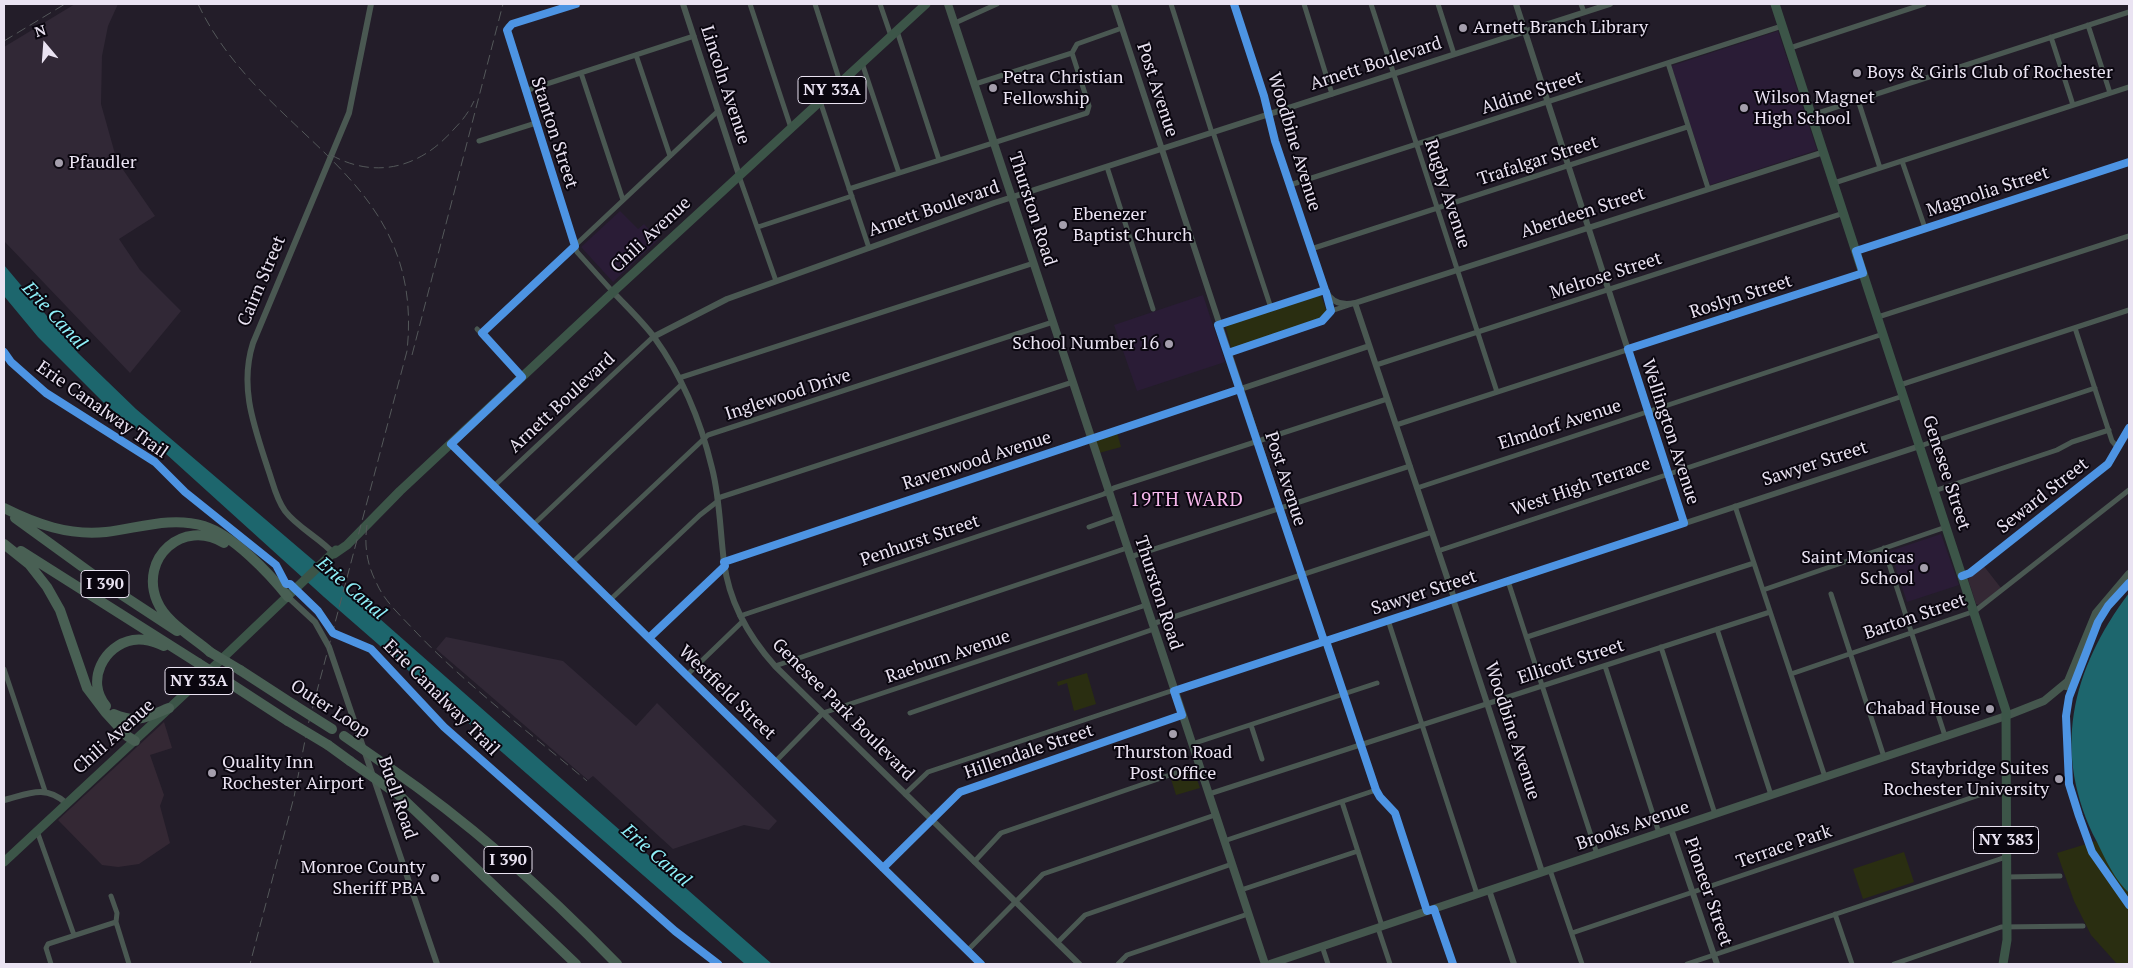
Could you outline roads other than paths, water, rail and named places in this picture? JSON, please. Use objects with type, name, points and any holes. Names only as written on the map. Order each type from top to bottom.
[{"type":"highway","points":[[4,509],[38,524],[71,532],[105,532],[168,522],[188,522],[206,527],[234,543],[279,585],[288,597]]},
{"type":"highway","name":"Outer Loop","points":[[4,509],[113,589],[344,736],[424,791],[502,855],[563,909],[616,964]]},
{"type":"highway","points":[[210,652],[175,624],[162,610],[155,594],[152,579],[155,564],[166,548],[175,541],[188,536],[204,536],[222,542],[288,597]]},
{"type":"highway","name":"Outer Loop","points":[[4,539],[328,745],[400,796],[576,964]]},
{"type":"highway","points":[[4,544],[29,564],[47,587],[60,610],[87,688],[127,736],[135,740]]},
{"type":"highway","points":[[135,740],[104,703],[97,685],[99,668],[108,654],[119,644],[140,639],[177,649]]},
{"type":"highway","points":[[114,714],[132,720],[169,708]]},
{"type":"main road","name":"Chili Avenue","points":[[4,862],[334,554],[342,542],[372,514],[400,491],[739,175],[926,4]]},
{"type":"main road","name":"Thurston Road","points":[[948,4],[1265,964]]},
{"type":"main road","name":"Genesee Street","points":[[1775,4],[1974,612],[2006,716],[2007,926],[2003,964]]},
{"type":"main road","name":"Brooks Avenue","points":[[1270,964],[2006,716],[2044,701],[2067,682],[2096,613],[2129,574]]},
{"type":"street","name":"Cairn Street","points":[[334,554],[292,518],[280,502],[252,421],[247,399],[247,374],[253,343],[349,113],[371,4]]},
{"type":"street","name":"Stanton Street","points":[[576,4],[512,24],[507,28],[525,91],[575,246],[579,255],[613,292]]},
{"type":"street","name":"Lincoln Avenue","points":[[683,4],[739,175]]},
{"type":"street","points":[[750,4],[791,128]]},
{"type":"street","points":[[815,4],[840,82]]},
{"type":"street","points":[[880,4],[894,33],[939,160]]},
{"type":"street","points":[[955,23],[997,4]]},
{"type":"street","name":"Post Avenue","points":[[1114,4],[1218,325],[1376,790],[1395,813],[1453,964]]},
{"type":"street","points":[[1171,4],[1271,308]]},
{"type":"street","name":"Woodbine Avenue","points":[[1234,4],[1290,185],[1326,291]]},
{"type":"street","points":[[1304,4],[1332,94]]},
{"type":"street","name":"Rugby Avenue","points":[[1371,4],[1497,392]]},
{"type":"street","points":[[1438,4],[1454,54]]},
{"type":"street","name":"Wellington Avenue","points":[[1516,4],[1684,523]]},
{"type":"street","points":[[1581,4],[1584,12]]},
{"type":"street","name":"Arnett Boulevard","points":[[494,486],[653,337],[714,304],[1012,197],[1610,4]]},
{"type":"street","points":[[1790,48],[1924,4]]},
{"type":"street","points":[[1812,115],[2129,12]]},
{"type":"street","points":[[2088,25],[2110,93]]},
{"type":"street","name":"Aldine Street","points":[[1290,185],[1782,26]]},
{"type":"street","points":[[975,84],[1072,53],[1079,43],[1122,28]]},
{"type":"street","points":[[525,91],[694,36]]},
{"type":"street","points":[[2051,37],[2073,105]]},
{"type":"street","points":[[849,189],[1088,112],[1089,106],[1072,53]]},
{"type":"street","points":[[636,55],[670,156]]},
{"type":"street","points":[[862,62],[899,173]]},
{"type":"street","points":[[1668,63],[1708,188]]},
{"type":"street","points":[[581,73],[623,200]]},
{"type":"street","points":[[1834,183],[2129,87]]},
{"type":"street","points":[[1858,100],[1880,168]]},
{"type":"street","points":[[820,101],[870,248]]},
{"type":"street","points":[[482,333],[718,111]]},
{"type":"street","points":[[479,141],[536,123]]},
{"type":"street","name":"Trafalgar Street","points":[[1311,249],[1687,127]]},
{"type":"street","name":"Aberdeen Street","points":[[1228,353],[1320,322],[1331,311],[1354,303],[1824,152]]},
{"type":"street","points":[[1902,161],[1924,228]]},
{"type":"street","name":"Magnolia Street","points":[[1856,251],[2129,162]]},
{"type":"street","points":[[1107,167],[1153,309]]},
{"type":"street","points":[[739,175],[776,281]]},
{"type":"street","points":[[758,227],[852,196]]},
{"type":"street","name":"Melrose Street","points":[[1376,365],[1844,213]]},
{"type":"street","points":[[1878,317],[2129,236]]},
{"type":"street","points":[[533,525],[681,381],[1034,263]]},
{"type":"street","name":"Roslyn Street","points":[[1396,425],[1863,273]]},
{"type":"street","points":[[1218,325],[1326,291]]},
{"type":"street","points":[[1326,291],[1337,302],[1354,303]]},
{"type":"street","points":[[1326,291],[1331,311]]},
{"type":"street","name":"Genesee Park Boulevard","points":[[613,292],[653,337],[681,381],[704,437],[718,500],[724,564],[741,619],[775,666],[1079,964]]},
{"type":"street","name":"Woodbine Avenue","points":[[1354,303],[1432,532],[1487,704],[1546,871],[1572,933],[1582,964]]},
{"type":"street","points":[[1900,385],[2129,310]]},
{"type":"street","name":"Inglewood Drive","points":[[572,563],[704,437],[1053,322]]},
{"type":"street","points":[[477,328],[522,377]]},
{"type":"street","points":[[2074,328],[2114,444],[2118,448]]},
{"type":"street","name":"Elmdorf Avenue","points":[[1417,488],[1883,334]]},
{"type":"street","name":"Ravenwood Avenue","points":[[649,638],[724,564],[1370,346]]},
{"type":"street","points":[[610,600],[718,500],[1072,382]]},
{"type":"street","name":"Sawyer Street","points":[[1174,690],[2095,388]]},
{"type":"street","name":"West High Terrace","points":[[1438,551],[1903,396]]},
{"type":"street","name":"Penhurst Street","points":[[687,675],[741,619],[1257,440],[1387,399]]},
{"type":"street","name":"Seward Street","points":[[1962,576],[1970,573],[2108,464],[2129,428]]},
{"type":"street","points":[[1934,491],[2109,430]]},
{"type":"street","name":"Westfield Street","points":[[451,444],[981,964]]},
{"type":"street","points":[[1130,557],[1410,466]]},
{"type":"street","name":"Barton Street","points":[[1791,674],[1974,612],[2129,490]]},
{"type":"street","points":[[1735,506],[1825,777]]},
{"type":"street","points":[[1089,527],[1117,517]]},
{"type":"street","points":[[1763,590],[1946,527]]},
{"type":"street","points":[[910,713],[1153,627],[1432,532]]},
{"type":"street","points":[[775,666],[1127,548]]},
{"type":"street","points":[[1884,548],[1945,736]]},
{"type":"street","points":[[1527,637],[1754,563]]},
{"type":"street","points":[[1508,581],[1597,854]]},
{"type":"street","points":[[1831,594],[1884,757]]},
{"type":"street","name":"Buell Road","points":[[288,597],[318,626],[329,647],[437,964]]},
{"type":"street","name":"Raeburn Avenue","points":[[775,762],[823,713],[1146,605]]},
{"type":"street","name":"Ellicott Street","points":[[1209,794],[1770,612]]},
{"type":"street","points":[[1388,620],[1477,894]]},
{"type":"street","points":[[1717,629],[1771,795]]},
{"type":"street","points":[[1661,647],[1715,814]]},
{"type":"street","points":[[1605,666],[1659,833]]},
{"type":"street","points":[[4,669],[45,792]]},
{"type":"street","points":[[1192,744],[1377,683]]},
{"type":"street","points":[[905,794],[928,772],[1174,690]]},
{"type":"street","name":"Hillendale Street","points":[[883,868],[960,792],[1182,715]]},
{"type":"street","points":[[1251,724],[1262,759]]},
{"type":"street","points":[[974,862],[1002,833],[1199,765]]},
{"type":"street","name":"Terrace Park","points":[[1572,933],[2006,786]]},
{"type":"street","points":[[1224,841],[1376,790]]},
{"type":"street","points":[[4,800],[45,792],[56,794],[66,803]]},
{"type":"street","points":[[1342,802],[1390,964]]},
{"type":"street","points":[[968,951],[1043,874],[1215,815]]},
{"type":"street","name":"Pioneer Street","points":[[1671,829],[1717,964]]},
{"type":"street","points":[[37,831],[74,935]]},
{"type":"street","points":[[1241,890],[1358,851]]},
{"type":"street","points":[[1687,964],[2006,857]]},
{"type":"street","points":[[1057,943],[1085,915],[1232,864]]},
{"type":"street","points":[[2006,877],[2060,876]]},
{"type":"street","points":[[1489,890],[1514,964]]},
{"type":"street","points":[[111,896],[117,913],[116,922],[129,964]]},
{"type":"street","points":[[1118,964],[1127,955],[1248,914]]},
{"type":"street","points":[[1835,914],[1852,964]]},
{"type":"street","points":[[51,964],[46,948],[48,944],[116,922]]},
{"type":"street","points":[[1894,964],[2007,926],[2083,926]]},
{"type":"street","points":[[1322,946],[1328,964]]},
{"type":"water","points":[[4,265],[78,353],[136,409],[313,560],[772,964],[745,964],[324,597],[165,453],[104,403],[38,337],[4,296]]},
{"type":"water","points":[[2129,593],[2129,893],[2119,882],[2107,862],[2083,809],[2074,776],[2072,744],[2074,713],[2081,682],[2093,652],[2109,622]]},
{"type":"railway","points":[[4,41],[65,4]]},
{"type":"railway","points":[[198,4],[226,51],[261,91],[334,162],[366,199],[392,241],[406,291],[407,351],[308,725],[294,797],[250,964]]},
{"type":"railway","points":[[412,355],[503,4]]},
{"type":"railway","points":[[331,155],[348,163],[365,167],[381,168],[413,161],[441,142],[463,120],[474,101]]},
{"type":"railway","points":[[367,525],[366,548],[371,570],[380,591],[394,609],[456,671],[587,781]]},
{"type":"place","name":"Arnett Branch Library","points":[[1463,28]]},
{"type":"place","name":"Boys & Girls Club of Rochester","points":[[1857,73]]},
{"type":"place","name":"Petra Christian Fellowship","points":[[993,88]]},
{"type":"place","name":"Wilson Magnet High School","points":[[1744,108]]},
{"type":"place","name":"Pfaudler","points":[[59,163]]},
{"type":"place","name":"Ebenezer Baptist Church","points":[[1063,225]]},
{"type":"place","name":"School Number 16","points":[[1169,344]]},
{"type":"place","name":"Saint Monicas School","points":[[1924,568]]},
{"type":"place","name":"Chabad House","points":[[1990,709]]},
{"type":"place","name":"Thurston Road Post Office","points":[[1173,734]]},
{"type":"place","name":"Quality Inn Rochester Airport","points":[[212,773]]},
{"type":"place","name":"Staybridge Suites Rochester University","points":[[2059,779]]},
{"type":"place","name":"Monroe County Sheriff PBA","points":[[435,878]]},
{"type":"district","name":"19TH WARD","points":[[1187,501]]},
{"type":"water label","name":"Erie Canal","points":[[54,316]]},
{"type":"water label","name":"Erie Canal","points":[[351,589]]},
{"type":"water label","name":"Erie Canal","points":[[656,856]]}]
